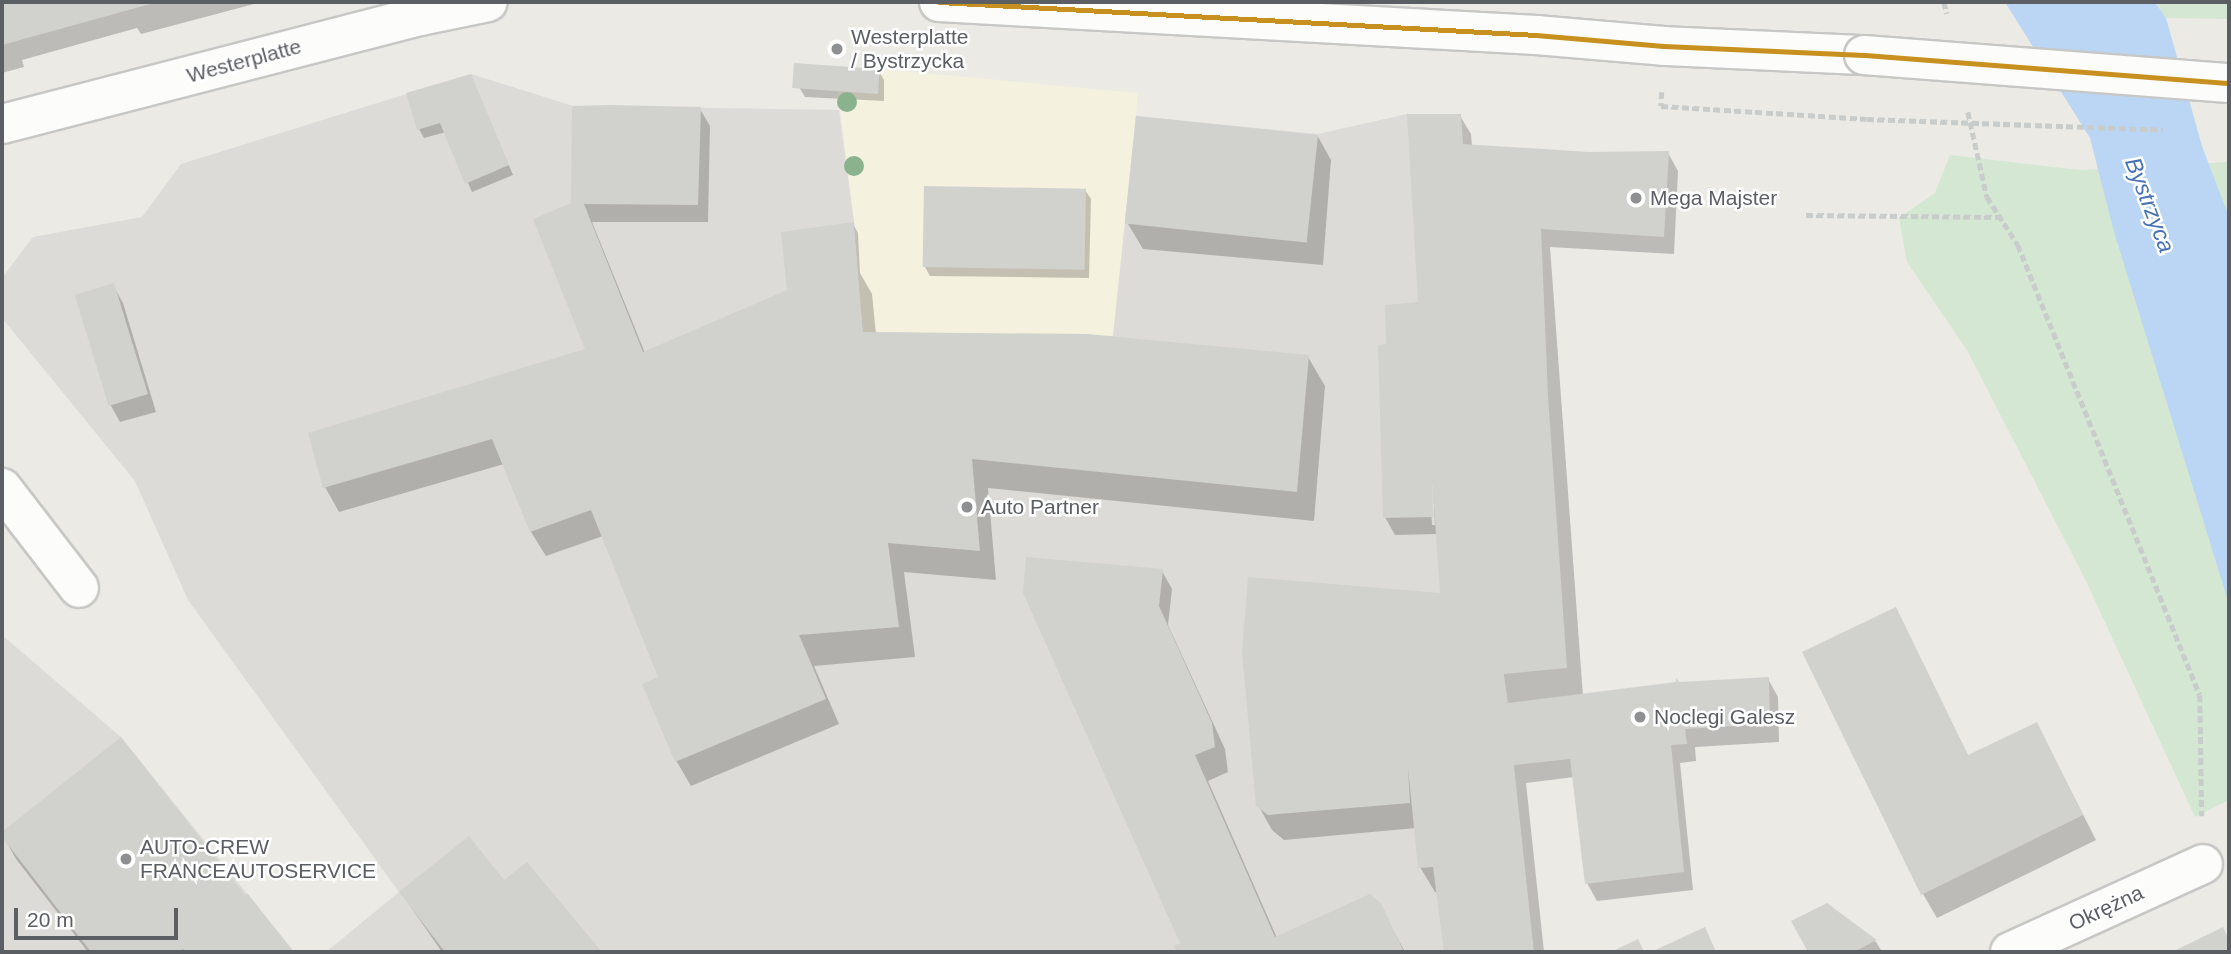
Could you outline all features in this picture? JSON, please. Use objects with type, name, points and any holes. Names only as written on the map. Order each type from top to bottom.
[{"type":"street","name":"Westerplatte","points":[[2,124],[420,16],[488,2]]},
{"type":"street","points":[[939,2],[1536,35],[1664,46],[1864,55],[2229,83]]},
{"type":"street","points":[[2,488],[79,588]]},
{"type":"street","name":"Okrężna","points":[[2010,952],[2203,864]]},
{"type":"path","points":[[1944,2],[1950,28]]},
{"type":"path","points":[[1664,46],[1661,106],[1867,119],[2174,131]]},
{"type":"path","points":[[1967,106],[1987,197],[2018,245],[2200,695],[2203,864]]},
{"type":"path","points":[[1806,215],[2000,217]]},
{"type":"shaded area","points":[[880,69],[1138,93],[1114,336],[863,332],[854,222],[838,91],[879,92]]},
{"type":"shaded area","points":[[471,74],[573,106],[839,110],[854,222],[863,332],[1113,336],[1136,116],[1318,134],[1407,114],[1461,114],[1467,264],[1485,495],[1534,952],[326,952],[399,892],[188,600],[135,481],[2,318],[2,278],[33,237],[142,217],[181,164]]},
{"type":"shaded area","points":[[2,635],[121,737],[294,952],[2,952]]},
{"type":"green space","points":[[2156,2],[2229,2],[2229,19],[2166,18]]},
{"type":"green space","points":[[1950,155],[2080,170],[2229,162],[2229,800],[2195,817],[2085,579],[1968,352],[1907,262],[1899,218],[1935,193]]},
{"type":"water","name":"Bystrzyca","points":[[2005,2],[2155,2],[2166,18],[2202,146],[2229,217],[2229,604],[2114,232],[2090,138]]},
{"type":"building","points":[[2,2],[154,2],[154,3],[2,45]]},
{"type":"building","points":[[794,63],[880,69],[878,94],[792,88]]},
{"type":"building","points":[[471,74],[509,165],[465,184],[440,123],[417,130],[406,93]]},
{"type":"building","points":[[572,106],[701,107],[698,205],[584,204],[643,352],[787,290],[781,232],[854,222],[863,332],[1087,334],[1309,355],[1297,492],[972,459],[980,551],[888,543],[899,627],[799,635],[826,699],[675,762],[642,684],[658,677],[591,510],[530,532],[492,439],[323,488],[308,433],[585,349],[533,219],[571,203]]},
{"type":"building","points":[[1407,114],[1461,114],[1463,144],[1589,152],[1669,151],[1664,237],[1541,229],[1548,396],[1567,668],[1504,674],[1508,703],[1676,682],[1676,678],[1679,682],[1769,677],[1770,724],[1685,729],[1687,744],[1671,745],[1684,872],[1585,884],[1570,759],[1514,765],[1534,952],[1444,952],[1433,867],[1418,868],[1408,767],[1410,803],[1268,815],[1256,806],[1242,651],[1248,577],[1440,593],[1432,477],[1433,517],[1383,518],[1378,345],[1386,344],[1385,305],[1418,302]]},
{"type":"building","points":[[1136,116],[1318,135],[1307,243],[1125,223]]},
{"type":"building","points":[[924,186],[1086,189],[1085,270],[923,267]]},
{"type":"building","points":[[114,283],[148,394],[109,406],[75,295]]},
{"type":"building","points":[[1026,557],[1163,569],[1159,606],[1212,723],[1215,747],[1195,755],[1275,937],[1370,894],[1381,903],[1404,952],[1177,952],[1174,946],[1180,943],[1023,593]]},
{"type":"building","points":[[1896,607],[1968,755],[2037,722],[2083,815],[1921,895],[1802,652]]},
{"type":"building","points":[[121,737],[245,895],[247,893],[294,952],[185,952],[183,949],[179,952],[91,952],[2,837],[2,832]]},
{"type":"building","points":[[469,836],[504,880],[527,862],[602,952],[445,952],[399,892]]},
{"type":"building","points":[[1827,903],[1877,940],[1854,952],[1808,952],[1791,921]]},
{"type":"building","points":[[1705,927],[1716,952],[1651,952]]},
{"type":"building","points":[[2223,927],[2229,940],[2229,952],[2172,952]]},
{"type":"building","points":[[1638,939],[1644,952],[1611,952]]},
{"type":"transit line","points":[[939,2],[1536,35],[1664,46],[1864,55],[2229,83]]},
{"type":"place","name":"Westerplatte / Bystrzycka","points":[[837,49]]},
{"type":"place","name":"Mega Majster","points":[[1636,198]]},
{"type":"place","name":"Auto Partner","points":[[967,507]]},
{"type":"place","name":"Noclegi Galesz","points":[[1640,717]]},
{"type":"place","name":"AUTO-CREW FRANCEAUTOSERVICE","points":[[126,859]]}]
